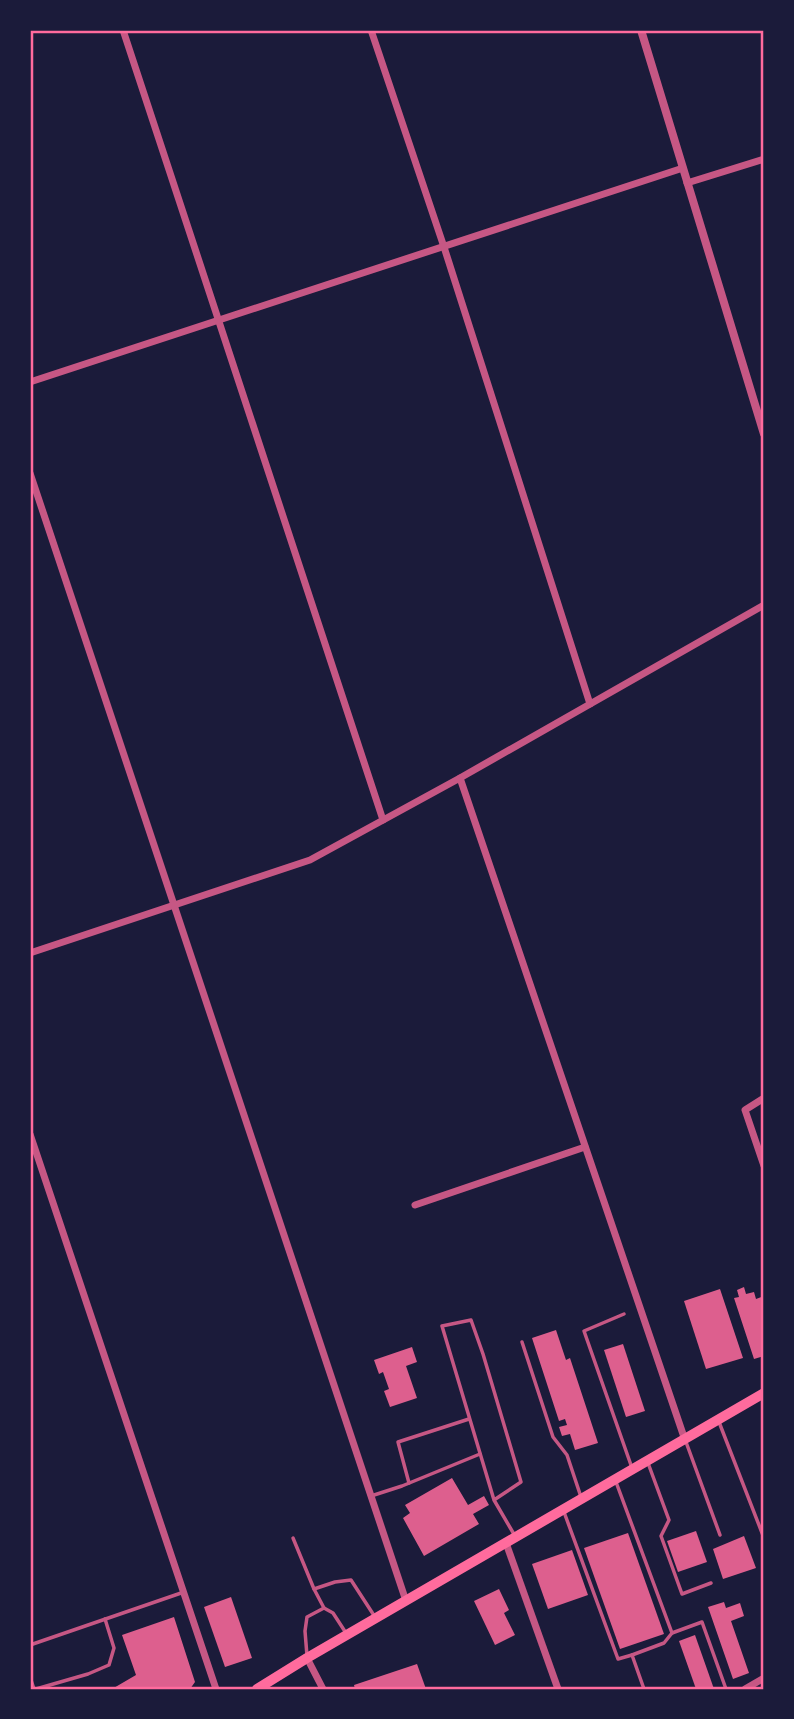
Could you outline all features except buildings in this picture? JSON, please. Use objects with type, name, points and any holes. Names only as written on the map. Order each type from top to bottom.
[{"type":"main road","points":[[257,1689],[764,1393]]},
{"type":"street","points":[[123,30],[383,820]]},
{"type":"street","points":[[372,30],[590,704]]},
{"type":"street","points":[[641,30],[764,435]]},
{"type":"street","points":[[687,183],[764,159]]},
{"type":"street","points":[[30,382],[683,168]]},
{"type":"street","points":[[30,473],[406,1601]]},
{"type":"street","points":[[30,953],[310,860],[764,605]]},
{"type":"street","points":[[460,778],[685,1440]]},
{"type":"street","points":[[764,1098],[745,1110],[764,1166]]},
{"type":"street","points":[[30,1134],[216,1689]]},
{"type":"street","points":[[415,1205],[585,1147]]},
{"type":"street","points":[[511,1540],[558,1689]]},
{"type":"street","points":[[307,1658],[323,1689]]},
{"type":"street","points":[[748,1689],[764,1678]]},
{"type":"lane","points":[[624,1314],[583,1332],[632,1470]]},
{"type":"lane","points":[[494,1500],[522,1482],[471,1320],[442,1326],[494,1500],[511,1540]]},
{"type":"lane","points":[[522,1342],[553,1437],[568,1455],[582,1499]]},
{"type":"lane","points":[[409,1483],[398,1442],[469,1419]]},
{"type":"lane","points":[[719,1420],[764,1538]]},
{"type":"lane","points":[[685,1440],[720,1535]]},
{"type":"lane","points":[[371,1496],[480,1454]]},
{"type":"lane","points":[[647,1461],[669,1520],[661,1536],[682,1594],[711,1583]]},
{"type":"lane","points":[[615,1480],[672,1633]]},
{"type":"lane","points":[[563,1510],[618,1659],[664,1643],[672,1633],[702,1622],[726,1689]]},
{"type":"lane","points":[[293,1538],[324,1608],[333,1613],[348,1635]]},
{"type":"lane","points":[[314,1589],[351,1580],[376,1619]]},
{"type":"lane","points":[[30,1645],[184,1592]]},
{"type":"lane","points":[[307,1658],[307,1617],[324,1608]]},
{"type":"lane","points":[[30,1677],[35,1689],[88,1674],[108,1665],[114,1648],[105,1619]]},
{"type":"lane","points":[[632,1655],[644,1689]]}]
